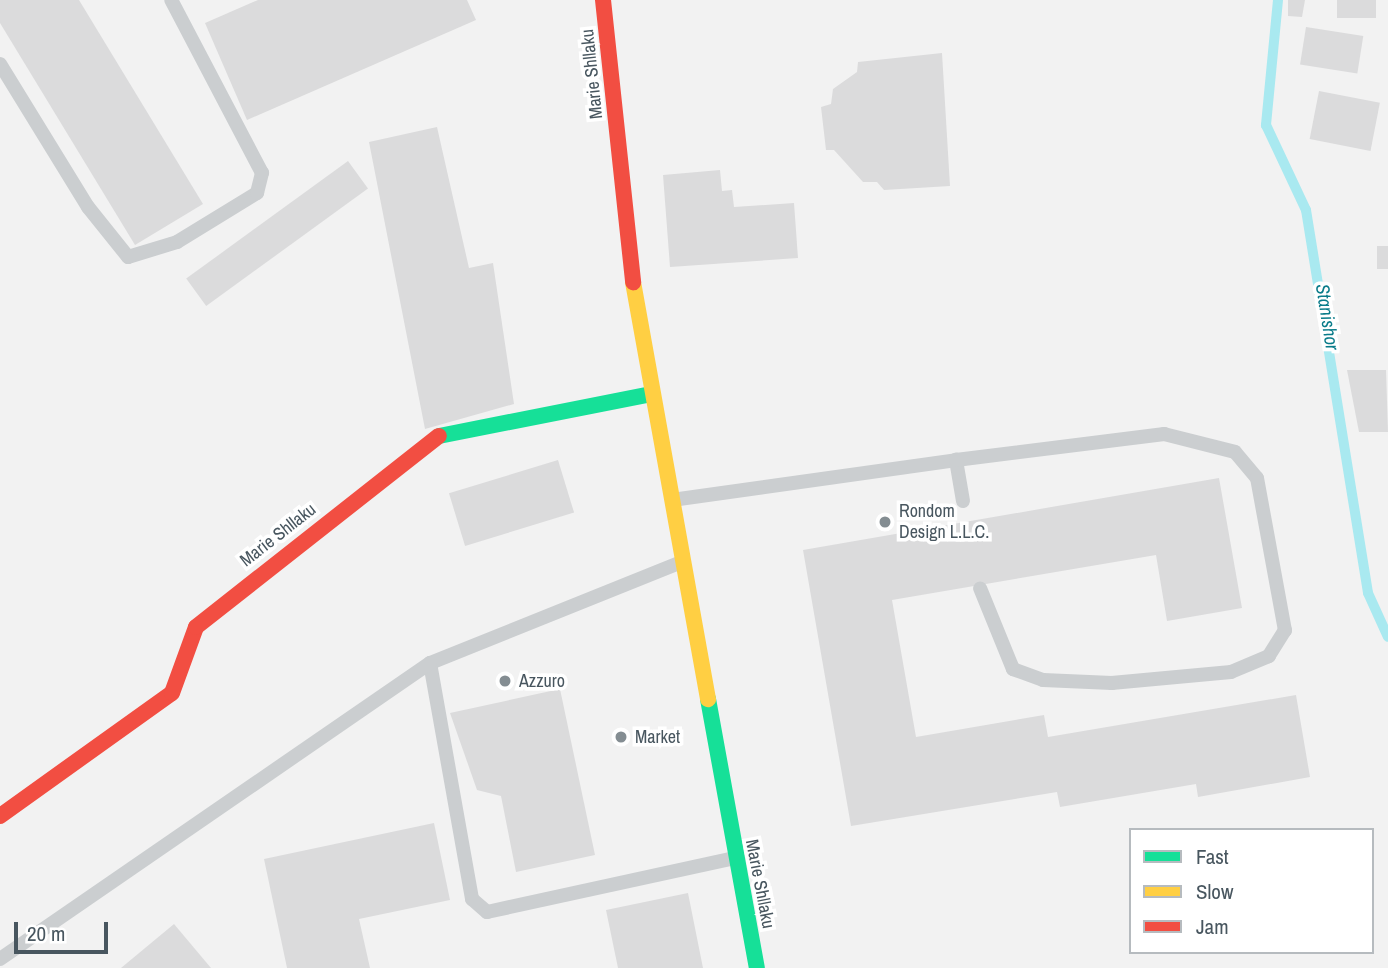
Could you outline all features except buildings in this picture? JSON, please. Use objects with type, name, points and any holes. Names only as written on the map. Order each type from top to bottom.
[{"type":"street","name":"Marie Shllaku","points":[[603,0],[635,304],[757,968]]},
{"type":"street","name":"Marie Shllaku","points":[[0,816],[172,693],[196,627],[441,434],[651,394]]},
{"type":"lane","points":[[2,74],[88,207],[128,257],[177,242],[257,193],[262,173],[171,0]]},
{"type":"lane","points":[[671,500],[1164,434],[1235,452],[1257,478],[1285,630],[1269,656],[1231,672],[1112,683],[1044,680],[1013,669],[980,588]]},
{"type":"lane","points":[[956,460],[963,502]]},
{"type":"lane","points":[[0,960],[430,663],[683,562]]},
{"type":"lane","points":[[430,663],[479,908],[486,912],[735,858]]},
{"type":"waterway","name":"Stanishor","points":[[1278,0],[1266,125],[1306,210],[1368,593],[1388,637]]},
{"type":"traffic: fast","points":[[439,436],[651,394]]},
{"type":"traffic: fast","points":[[708,699],[757,968]]},
{"type":"traffic: slow","points":[[633,282],[708,699]]},
{"type":"traffic: jam","points":[[603,0],[633,282]]},
{"type":"traffic: jam","points":[[0,816],[172,693],[196,627],[439,436]]},
{"type":"place","name":"Rondom Design L.L.C.","points":[[885,522]]},
{"type":"place","name":"Azzuro","points":[[505,681]]},
{"type":"place","name":"Market","points":[[621,737]]}]
